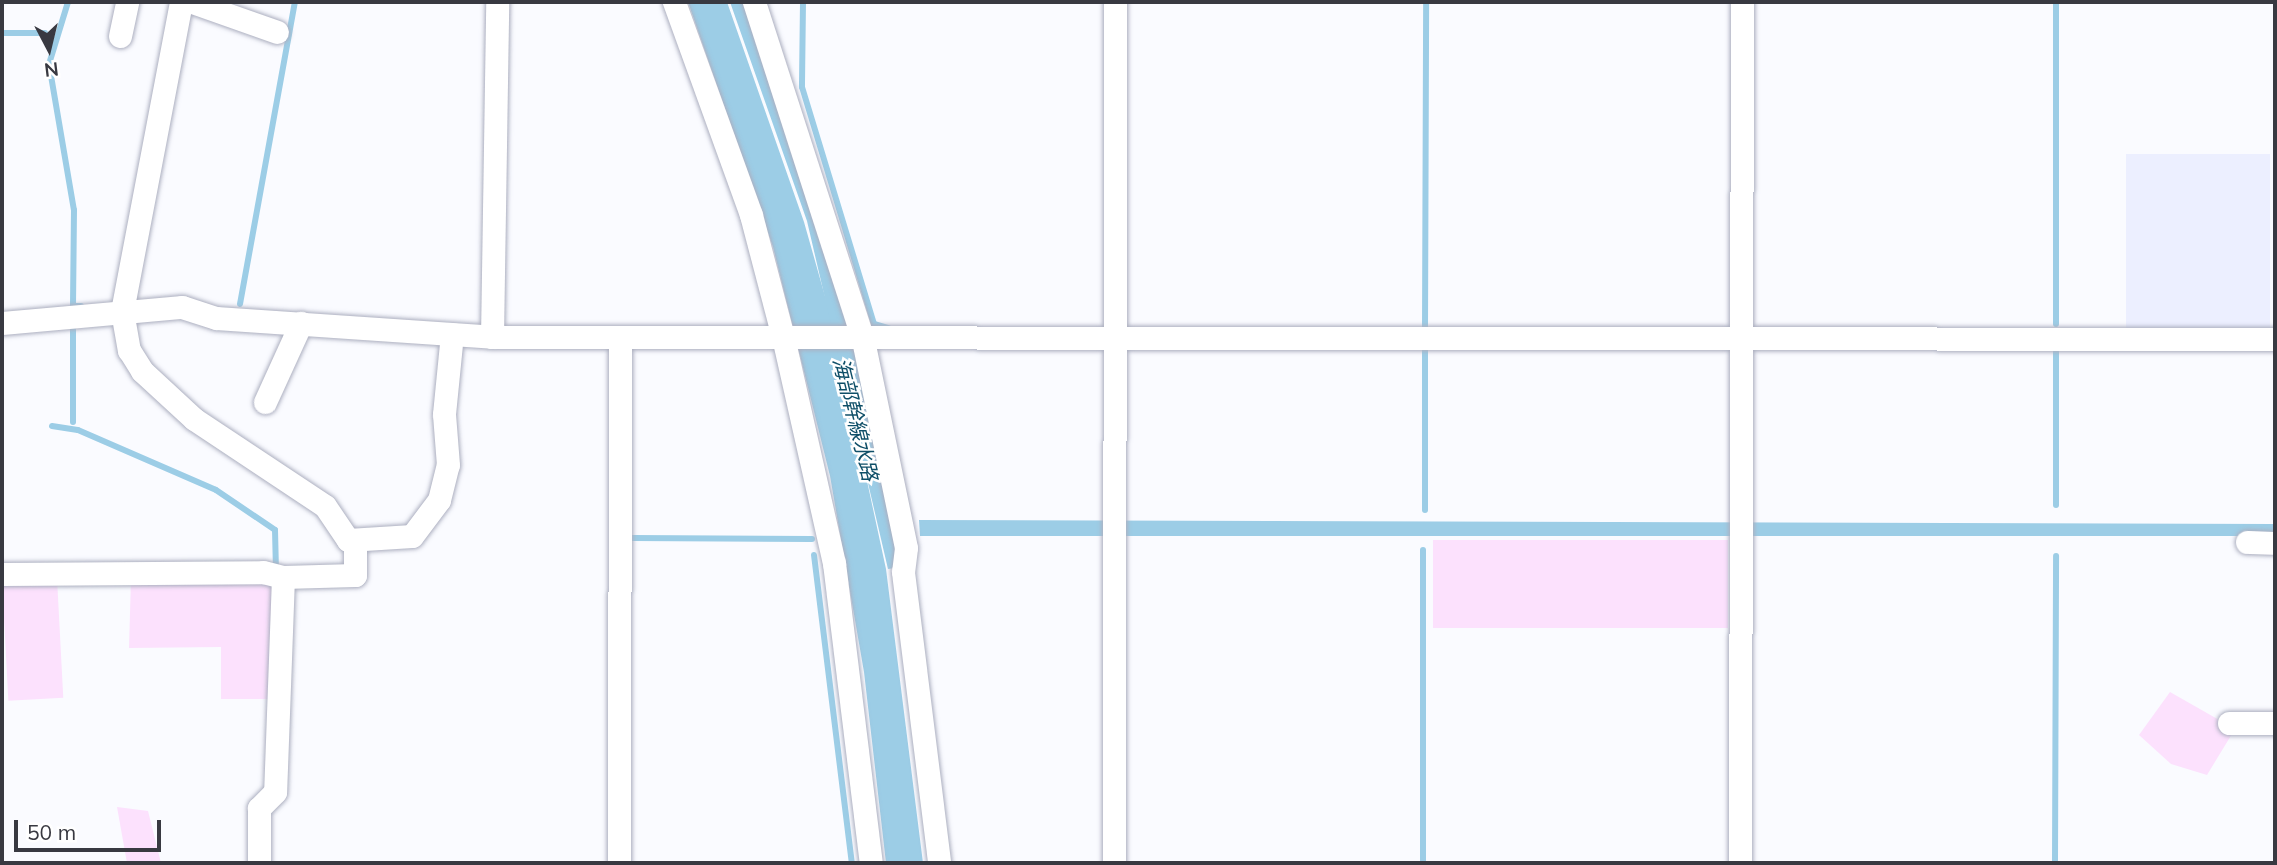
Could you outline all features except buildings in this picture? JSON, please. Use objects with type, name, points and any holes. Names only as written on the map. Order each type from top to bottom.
[{"type":"street","points":[[120,36],[127,2]]},
{"type":"street","points":[[2,575],[263,572],[283,577],[355,575],[355,542],[325,506],[194,419],[142,371],[129,350],[122,311],[181,2]]},
{"type":"street","points":[[192,2],[277,32]]},
{"type":"street","points":[[492,337],[497,2]]},
{"type":"street","points":[[674,2],[751,215],[783,337],[834,563],[871,863]]},
{"type":"street","points":[[754,2],[861,340],[905,548],[903,572],[939,863]]},
{"type":"street","points":[[1114,863],[1115,2]]},
{"type":"street","points":[[1740,863],[1742,2]]},
{"type":"street","points":[[2,323],[182,307],[216,317],[492,337],[783,337],[861,340],[2275,339]]},
{"type":"street","points":[[265,402],[301,323]]},
{"type":"street","points":[[355,542],[412,536],[439,500],[449,465],[444,414],[452,334]]},
{"type":"street","points":[[619,863],[620,338]]},
{"type":"street","points":[[2247,542],[2275,543]]},
{"type":"street","points":[[259,863],[259,808],[275,792],[283,577]]},
{"type":"street","points":[[2229,723],[2275,723]]},
{"type":"shaded area","points":[[2126,154],[2270,154],[2270,330],[2126,330]]},
{"type":"shaded area","points":[[1433,540],[1728,540],[1728,628],[1433,628]]},
{"type":"shaded area","points":[[57,578],[63,698],[8,701],[2,581]]},
{"type":"shaded area","points":[[131,578],[273,578],[271,699],[221,699],[221,647],[129,648]]},
{"type":"shaded area","points":[[2170,692],[2235,729],[2207,775],[2171,764],[2139,735]]},
{"type":"shaded area","points":[[117,807],[148,811],[161,863],[127,863]]},
{"type":"water","points":[[688,2],[727,2],[804,222],[834,328],[886,569],[923,863],[886,863],[864,672],[830,476],[773,247]]},
{"type":"water","name":"海部幹線水路","points":[[730,2],[744,2],[849,322],[897,546],[895,568],[888,569],[807,221]]},
{"type":"water","points":[[919,520],[2275,524],[2275,536],[920,536]]},
{"type":"waterway","points":[[68,2],[49,64],[74,210],[73,306],[81,306]]},
{"type":"waterway","points":[[240,304],[295,2]]},
{"type":"waterway","points":[[803,2],[802,87],[874,324],[888,328]]},
{"type":"waterway","points":[[1425,329],[1426,2]]},
{"type":"waterway","points":[[2056,2],[2056,324]]},
{"type":"waterway","points":[[2,33],[45,33]]},
{"type":"waterway","points":[[73,330],[73,422]]},
{"type":"waterway","points":[[1425,349],[1425,510]]},
{"type":"waterway","points":[[2056,352],[2056,505]]},
{"type":"waterway","points":[[52,426],[78,430],[216,490],[275,530],[276,570]]},
{"type":"waterway","points":[[632,538],[812,539]]},
{"type":"waterway","points":[[1423,550],[1423,863]]},
{"type":"waterway","points":[[814,555],[852,863]]},
{"type":"waterway","points":[[2055,863],[2056,556]]}]
